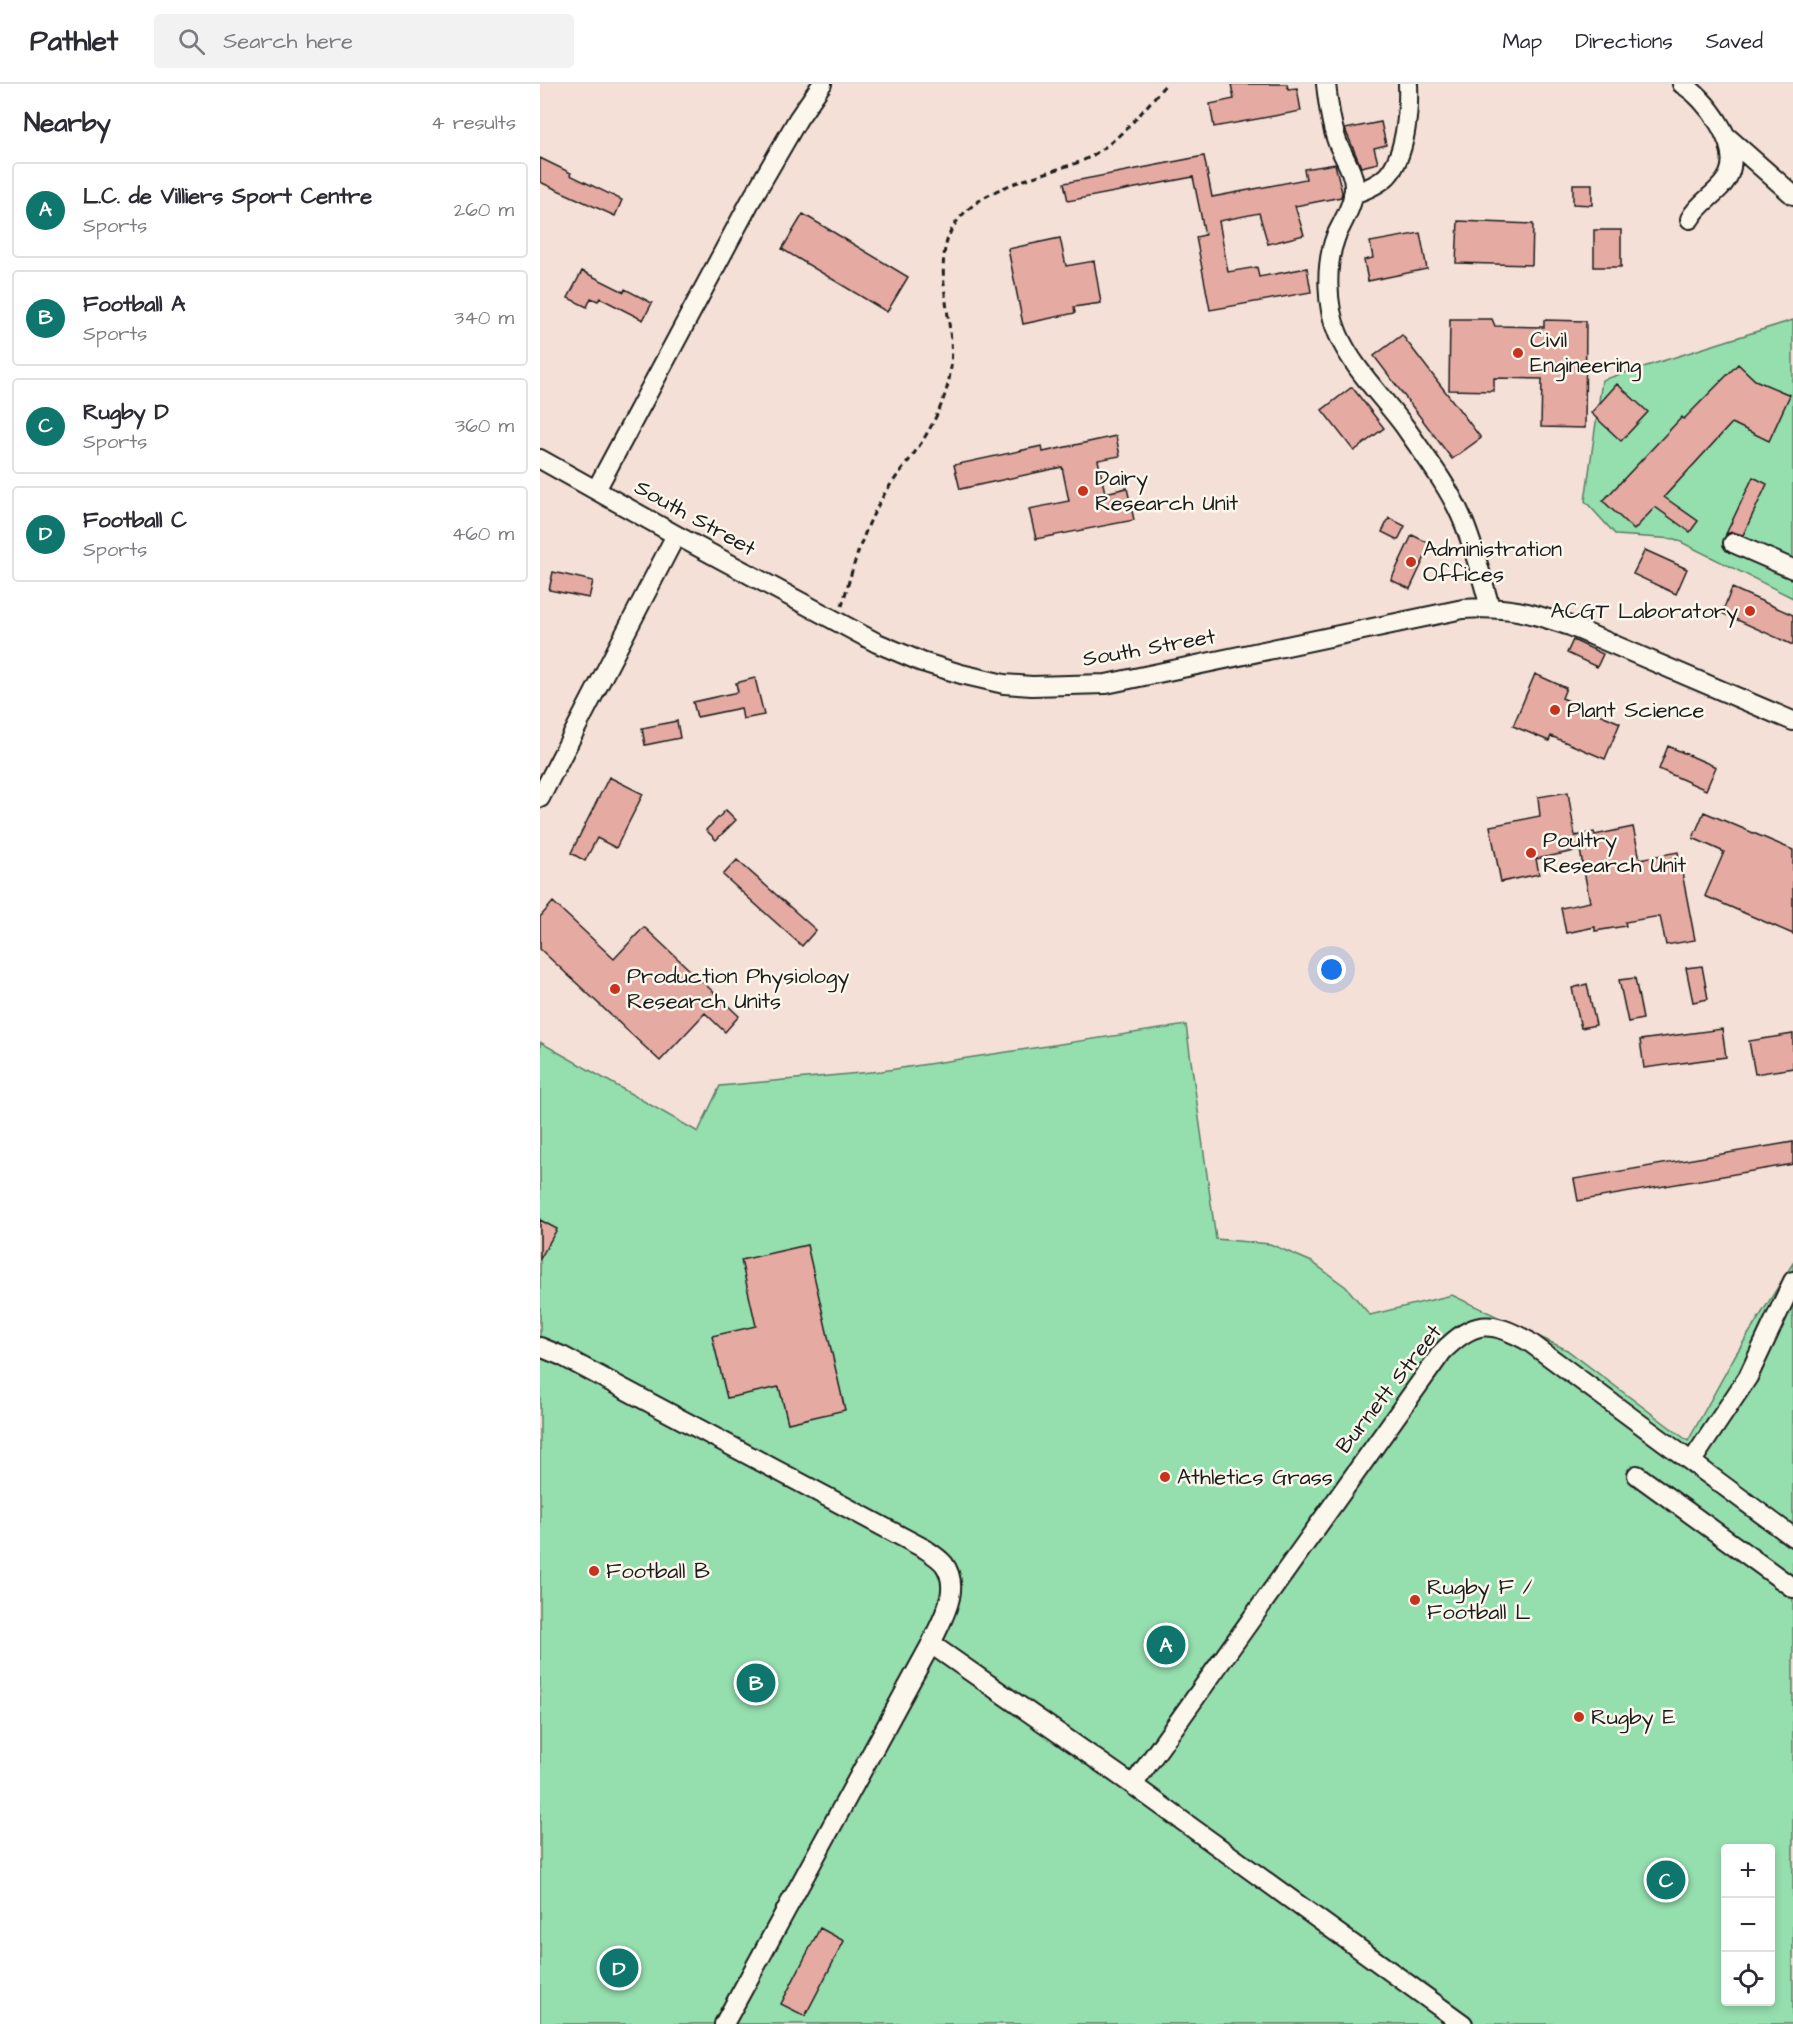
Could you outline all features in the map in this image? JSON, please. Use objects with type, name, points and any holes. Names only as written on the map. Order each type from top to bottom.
[{"type":"street","points":[[596,490],[750,202],[798,119],[822,84]]},
{"type":"street","points":[[1326,84],[1331,121],[1336,140],[1352,175],[1353,194],[1331,249],[1329,264],[1330,299],[1337,333],[1347,352],[1404,426],[1450,494],[1461,515],[1473,548],[1490,607]]},
{"type":"street","points":[[1353,194],[1373,186],[1392,170],[1403,139],[1407,117],[1408,84]]},
{"type":"street","points":[[1682,84],[1714,115],[1725,135],[1731,154],[1729,174],[1716,191],[1695,210],[1690,219]]},
{"type":"street","points":[[1725,135],[1793,195]]},
{"type":"street","name":"South Street","points":[[540,459],[877,643],[922,662],[1004,684],[1068,686],[1106,684],[1463,609],[1490,607],[1532,613],[1570,626],[1793,721]]},
{"type":"street","points":[[540,798],[676,535]]},
{"type":"street","points":[[1733,543],[1793,569]]},
{"type":"street","points":[[1692,1461],[1748,1377],[1793,1281]]},
{"type":"street","name":"Burnett Street","points":[[1133,1785],[1442,1352],[1466,1331],[1487,1326],[1502,1329],[1528,1341],[1793,1537]]},
{"type":"street","points":[[540,1347],[562,1356],[925,1549],[943,1562],[949,1573],[952,1588],[950,1598],[931,1644],[724,2024]]},
{"type":"street","points":[[1636,1475],[1793,1588]]},
{"type":"street","points":[[931,1644],[1133,1785],[1463,2024]]},
{"type":"path","points":[[837,622],[863,537],[885,492],[908,461],[936,416],[946,391],[950,374],[951,352],[943,262],[951,231],[973,204],[988,194],[1083,161],[1108,145],[1140,117],[1166,84]]},
{"type":"green space","points":[[1793,320],[1793,598],[1675,539],[1616,535],[1585,501],[1602,380]]},
{"type":"green space","points":[[1186,1025],[1216,1239],[1270,1244],[1312,1262],[1346,1287],[1370,1315],[1452,1295],[1567,1350],[1688,1441],[1736,1354],[1793,1263],[1793,2024],[540,2024],[540,1042],[698,1132],[720,1086],[882,1071]]},
{"type":"building","points":[[1231,84],[1287,84],[1288,89],[1297,88],[1301,111],[1214,127],[1210,104],[1234,99]]},
{"type":"building","points":[[1381,122],[1386,145],[1374,148],[1378,163],[1361,167],[1345,129]]},
{"type":"building","points":[[1204,156],[1212,197],[1306,179],[1304,169],[1335,164],[1342,192],[1341,197],[1295,206],[1304,235],[1268,244],[1259,213],[1219,221],[1228,272],[1257,267],[1259,277],[1307,268],[1311,292],[1210,310],[1196,237],[1205,235],[1193,177],[1068,201],[1064,183]]},
{"type":"building","points":[[540,158],[622,200],[615,216],[540,182]]},
{"type":"building","points":[[1573,184],[1592,184],[1592,205],[1573,204]]},
{"type":"building","points":[[803,214],[908,277],[887,312],[782,249]]},
{"type":"building","points":[[1458,221],[1533,224],[1532,265],[1456,263]]},
{"type":"building","points":[[1594,230],[1621,230],[1621,267],[1594,267]]},
{"type":"building","points":[[1420,233],[1427,269],[1368,281],[1364,260],[1373,258],[1370,242]]},
{"type":"building","points":[[1060,238],[1066,266],[1094,261],[1101,303],[1074,307],[1075,313],[1023,324],[1008,249]]},
{"type":"building","points":[[582,271],[652,303],[643,320],[600,298],[598,301],[591,298],[587,307],[568,298]]},
{"type":"building","name":"Civil Engineering","points":[[1450,319],[1492,319],[1495,326],[1544,327],[1544,320],[1586,321],[1585,428],[1541,427],[1542,379],[1494,378],[1494,391],[1449,390]]},
{"type":"building","points":[[1402,335],[1481,438],[1452,459],[1374,356]]},
{"type":"building","points":[[1738,364],[1755,380],[1790,395],[1769,441],[1732,423],[1664,497],[1698,521],[1690,532],[1655,507],[1634,530],[1603,501],[1682,417],[1684,419]]},
{"type":"building","points":[[1617,384],[1648,412],[1621,441],[1591,413]]},
{"type":"building","points":[[1352,387],[1384,428],[1354,451],[1322,410]]},
{"type":"building","name":"Dairy Research Unit","points":[[1116,436],[1120,456],[1098,460],[1105,493],[1127,488],[1134,520],[1036,539],[1029,509],[1069,501],[1062,467],[960,489],[954,465],[1042,446],[1043,452]]},
{"type":"building","points":[[1753,477],[1767,484],[1743,535],[1732,532],[1726,534]]},
{"type":"building","points":[[1389,518],[1405,526],[1398,540],[1382,532]]},
{"type":"building","name":"Administration Offices","points":[[1412,535],[1431,544],[1410,589],[1391,580]]},
{"type":"building","points":[[1645,550],[1687,569],[1676,594],[1633,574]]},
{"type":"building","points":[[553,572],[593,581],[589,598],[549,590]]},
{"type":"building","name":"ACGT Laboratory","points":[[1732,588],[1793,615],[1793,645],[1722,613]]},
{"type":"building","points":[[1573,640],[1603,654],[1597,667],[1567,653]]},
{"type":"building","name":"Plant Science","points":[[1535,674],[1566,688],[1562,698],[1620,723],[1605,759],[1551,736],[1549,741],[1513,726]]},
{"type":"building","points":[[755,678],[764,715],[743,719],[741,708],[697,717],[693,702],[738,692],[736,683]]},
{"type":"building","points":[[677,721],[680,738],[645,745],[642,728]]},
{"type":"building","points":[[1668,746],[1716,767],[1706,790],[1659,769]]},
{"type":"building","points":[[609,777],[643,794],[616,848],[597,838],[585,861],[571,853]]},
{"type":"building","points":[[1568,792],[1575,836],[1594,832],[1595,835],[1633,827],[1640,859],[1678,852],[1695,940],[1666,945],[1660,916],[1625,922],[1626,926],[1595,931],[1595,927],[1566,933],[1561,908],[1590,902],[1580,850],[1536,859],[1539,874],[1501,882],[1490,826],[1540,816],[1538,797]]},
{"type":"building","points":[[726,810],[736,820],[716,840],[706,830]]},
{"type":"building","points":[[1704,812],[1793,850],[1793,934],[1705,896],[1724,852],[1693,838]]},
{"type":"building","points":[[737,860],[816,930],[802,946],[723,875]]},
{"type":"building","name":"Production Physiology Research Units","points":[[553,902],[614,959],[644,927],[739,1016],[725,1032],[705,1013],[660,1061],[540,949],[540,917]]},
{"type":"building","points":[[1702,966],[1708,999],[1693,1002],[1686,968]]},
{"type":"building","points":[[1635,978],[1643,1019],[1628,1022],[1619,980]]},
{"type":"building","points":[[1587,984],[1596,1025],[1581,1028],[1572,988]]},
{"type":"building","points":[[1722,1029],[1726,1057],[1644,1068],[1640,1040]]},
{"type":"building","points":[[1793,1034],[1793,1068],[1755,1074],[1749,1041]]},
{"type":"building","points":[[1793,1142],[1793,1164],[1578,1201],[1574,1179]]},
{"type":"building","points":[[540,1220],[557,1229],[540,1259]]},
{"type":"building","points":[[807,1245],[845,1410],[788,1423],[779,1387],[727,1398],[712,1336],[756,1326],[741,1260]]},
{"type":"building","points":[[820,1928],[844,1941],[805,2016],[781,2004]]},
{"type":"place","name":"Civil Engineering","points":[[1518,353]]},
{"type":"place","name":"Dairy Research Unit","points":[[1083,491]]},
{"type":"place","name":"Administration Offices","points":[[1411,562]]},
{"type":"place","name":"ACGT Laboratory","points":[[1750,611]]},
{"type":"place","name":"Plant Science","points":[[1555,710]]},
{"type":"place","name":"Poultry Research Unit","points":[[1531,853]]},
{"type":"place","name":"Production Physiology Research Units","points":[[615,989]]},
{"type":"place","name":"Athletics Grass","points":[[1165,1477]]},
{"type":"place","name":"Football B","points":[[594,1571]]},
{"type":"place","name":"Rugby F / Football L","points":[[1415,1600]]},
{"type":"place","name":"L.C. de Villiers Sport Centre","points":[[1166,1645]]},
{"type":"place","name":"Football A","points":[[756,1683]]},
{"type":"place","name":"Rugby E","points":[[1579,1717]]},
{"type":"place","name":"Rugby D","points":[[1666,1880]]},
{"type":"place","name":"Football C","points":[[619,1968]]}]
